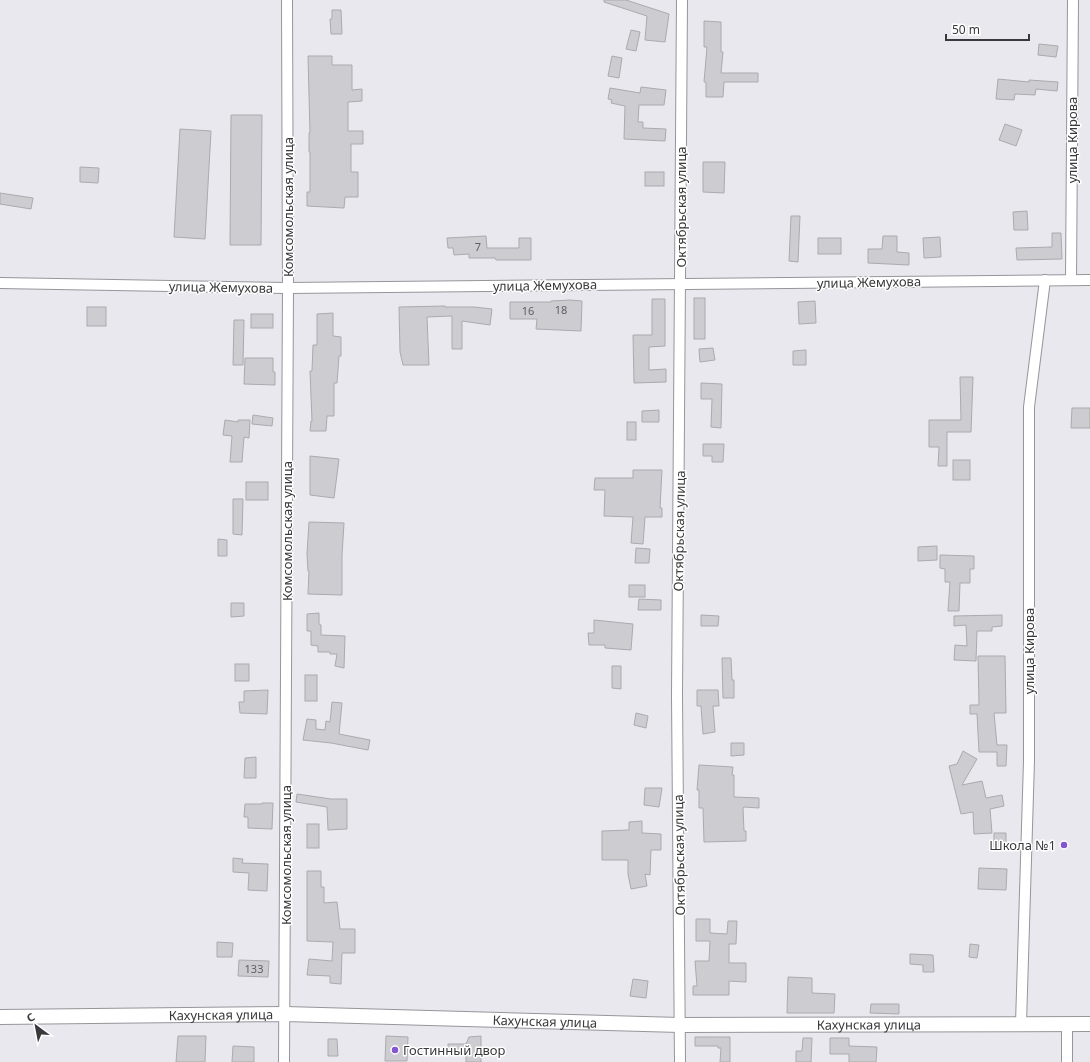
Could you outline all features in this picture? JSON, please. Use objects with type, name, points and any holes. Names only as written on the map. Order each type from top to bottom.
[{"type":"street","name":"Комсомольская улица","points":[[284,1062],[288,288],[287,0]]},
{"type":"street","name":"Октябрьская улица","points":[[680,1062],[677,695],[682,0]]},
{"type":"street","name":"улица Кирова","points":[[1071,280],[1073,0]]},
{"type":"street","name":"улица Кирова","points":[[1021,1024],[1029,762],[1029,408],[1045,280]]},
{"type":"street","name":"улица Жемухова","points":[[0,284],[288,288],[1090,280]]},
{"type":"street","name":"Кахунская улица","points":[[0,1018],[285,1014],[680,1025],[1090,1024]]},
{"type":"street","points":[[1067,1024],[1067,1062]]},
{"type":"building","points":[[604,0],[626,0],[669,14],[665,42],[645,40],[647,16],[604,2]]},
{"type":"building","points":[[332,10],[341,10],[342,34],[331,34],[330,19],[332,19]]},
{"type":"building","points":[[704,21],[721,22],[721,52],[723,52],[721,73],[758,73],[758,82],[724,82],[723,97],[706,97],[706,82],[704,82],[707,47],[704,47]]},
{"type":"building","points":[[631,30],[640,32],[636,51],[626,49]]},
{"type":"building","points":[[1039,44],[1058,46],[1056,57],[1038,55]]},
{"type":"building","points":[[308,56],[332,56],[332,65],[352,65],[352,90],[362,89],[362,101],[348,102],[348,131],[363,131],[363,144],[351,144],[351,172],[358,172],[358,197],[345,197],[344,208],[307,206],[307,192],[310,192]]},
{"type":"building","points":[[612,56],[622,58],[619,78],[608,76]]},
{"type":"building","points":[[998,79],[1029,82],[1029,80],[1058,82],[1057,91],[1036,89],[1035,95],[1015,94],[1014,100],[996,99]]},
{"type":"building","points":[[641,87],[666,90],[664,105],[639,105],[638,122],[643,122],[643,128],[666,129],[665,141],[624,139],[625,106],[611,103],[612,100],[608,99],[610,88],[640,93]]},
{"type":"building","points":[[231,115],[262,115],[261,245],[230,245]]},
{"type":"building","points":[[1005,124],[1022,130],[1016,146],[999,140]]},
{"type":"building","points":[[180,129],[211,131],[205,239],[174,237]]},
{"type":"building","points":[[703,162],[725,162],[724,193],[703,192]]},
{"type":"building","points":[[80,167],[99,168],[98,183],[80,182]]},
{"type":"building","points":[[645,172],[664,172],[664,186],[645,186]]},
{"type":"building","points":[[0,193],[33,198],[31,209],[0,204]]},
{"type":"building","points":[[1027,211],[1028,230],[1014,230],[1013,212]]},
{"type":"building","points":[[791,216],[800,216],[798,262],[789,261]]},
{"type":"building","points":[[1052,233],[1061,233],[1062,259],[1017,260],[1016,248],[1052,247]]},
{"type":"building","points":[[486,236],[487,248],[519,248],[519,238],[531,238],[531,260],[469,258],[469,254],[454,255],[453,248],[448,248],[447,238]]},
{"type":"building","points":[[883,236],[897,236],[897,252],[909,253],[909,265],[868,263],[868,249],[882,249]]},
{"type":"building","points":[[940,237],[941,257],[924,258],[923,238]]},
{"type":"building","points":[[818,238],[841,238],[841,254],[818,254]]},
{"type":"building","points":[[694,298],[705,298],[705,339],[694,339]]},
{"type":"building","points":[[652,299],[665,299],[665,346],[649,347],[649,370],[666,369],[666,382],[634,383],[633,335],[652,335]]},
{"type":"building","points":[[570,300],[582,301],[581,331],[536,329],[537,319],[510,319],[510,302],[551,302]]},
{"type":"building","points":[[815,301],[816,323],[799,324],[798,302]]},
{"type":"building","points":[[445,306],[492,309],[490,325],[462,321],[462,349],[452,349],[452,316],[427,317],[429,365],[403,365],[400,352],[399,307]]},
{"type":"building","points":[[87,307],[106,307],[106,326],[87,326]]},
{"type":"building","points":[[333,313],[333,336],[341,337],[341,356],[339,356],[337,383],[334,383],[334,416],[327,416],[326,431],[310,431],[312,421],[310,371],[312,371],[313,345],[317,345],[317,314]]},
{"type":"building","points":[[251,314],[273,314],[273,328],[251,328]]},
{"type":"building","points":[[234,320],[244,320],[243,365],[233,365]]},
{"type":"building","points":[[713,348],[715,360],[700,362],[699,349]]},
{"type":"building","points":[[806,350],[806,365],[793,365],[793,351]]},
{"type":"building","points":[[245,358],[273,358],[275,385],[244,384]]},
{"type":"building","points":[[960,377],[973,377],[971,432],[947,432],[947,466],[938,466],[939,447],[929,447],[929,420],[961,420]]},
{"type":"building","points":[[701,383],[722,384],[721,428],[711,427],[712,399],[701,399]]},
{"type":"building","points":[[1072,408],[1090,408],[1090,428],[1071,428]]},
{"type":"building","points":[[659,410],[659,422],[642,422],[642,411]]},
{"type":"building","points":[[253,415],[273,418],[272,426],[252,424]]},
{"type":"building","points":[[225,420],[238,422],[238,420],[250,420],[249,438],[244,437],[242,462],[230,462],[232,436],[223,435]]},
{"type":"building","points":[[627,422],[636,422],[636,440],[627,440]]},
{"type":"building","points":[[703,444],[724,444],[723,462],[712,462],[712,456],[703,456]]},
{"type":"building","points":[[310,456],[339,459],[334,498],[310,495]]},
{"type":"building","points":[[953,460],[970,460],[970,480],[953,480]]},
{"type":"building","points":[[633,470],[662,470],[660,508],[662,508],[662,517],[645,517],[643,544],[631,543],[633,517],[604,516],[605,490],[594,490],[595,478],[633,478]]},
{"type":"building","points":[[246,482],[268,482],[268,500],[246,500]]},
{"type":"building","points":[[233,499],[243,499],[242,535],[233,534]]},
{"type":"building","points":[[309,522],[344,523],[342,595],[308,594],[309,571],[307,554]]},
{"type":"building","points":[[218,539],[227,540],[227,556],[218,556]]},
{"type":"building","points":[[937,546],[937,560],[918,561],[918,547]]},
{"type":"building","points":[[636,548],[650,549],[649,563],[635,563]]},
{"type":"building","points":[[940,555],[974,556],[974,569],[970,569],[970,583],[960,583],[959,611],[948,611],[950,582],[945,582],[945,569],[940,568]]},
{"type":"building","points":[[629,585],[645,585],[645,597],[629,597]]},
{"type":"building","points":[[639,599],[661,600],[661,610],[638,610]]},
{"type":"building","points":[[231,603],[244,603],[244,616],[231,617]]},
{"type":"building","points":[[319,613],[321,635],[345,636],[344,668],[335,666],[337,654],[330,654],[330,652],[318,652],[318,646],[311,645],[311,631],[307,631],[307,614]]},
{"type":"building","points":[[701,615],[719,616],[718,626],[701,626]]},
{"type":"building","points":[[1002,615],[1002,626],[992,627],[992,631],[977,631],[976,661],[954,660],[955,645],[967,646],[966,625],[954,626],[954,616]]},
{"type":"building","points":[[594,620],[633,624],[631,650],[605,648],[605,645],[589,645],[588,633],[594,633]]},
{"type":"building","points":[[978,656],[1005,656],[1006,713],[994,713],[997,745],[1007,745],[1006,766],[997,766],[997,752],[979,752],[977,714],[970,714],[970,705],[979,705]]},
{"type":"building","points":[[722,658],[731,658],[732,680],[734,680],[734,698],[723,698]]},
{"type":"building","points":[[235,664],[249,664],[249,681],[235,681]]},
{"type":"building","points":[[612,666],[621,666],[621,689],[612,688]]},
{"type":"building","points":[[305,675],[317,675],[317,701],[305,701]]},
{"type":"building","points":[[268,690],[267,714],[240,713],[239,702],[244,702],[244,691]]},
{"type":"building","points":[[697,690],[718,690],[719,706],[713,706],[715,732],[703,734],[701,706],[697,706]]},
{"type":"building","points":[[332,702],[342,703],[339,734],[370,740],[368,750],[331,743],[303,740],[307,719],[316,720],[316,729],[325,730],[326,721],[330,722]]},
{"type":"building","points":[[636,713],[648,716],[646,728],[634,725]]},
{"type":"building","points":[[731,743],[744,743],[744,755],[731,756]]},
{"type":"building","points":[[963,751],[977,759],[962,785],[982,781],[986,798],[1002,795],[1004,806],[990,809],[992,833],[974,834],[973,812],[961,814],[949,766],[957,764]]},
{"type":"building","points":[[256,757],[256,778],[244,778],[245,758]]},
{"type":"building","points":[[699,765],[733,767],[732,775],[734,775],[734,797],[759,798],[759,808],[743,808],[746,841],[704,842],[703,808],[699,808],[699,790],[697,790]]},
{"type":"building","points":[[645,788],[662,788],[659,807],[644,805]]},
{"type":"building","points":[[297,794],[331,799],[347,799],[347,829],[328,830],[327,807],[296,802]]},
{"type":"building","points":[[273,803],[272,829],[248,828],[248,817],[244,817],[245,804]]},
{"type":"building","points":[[642,821],[642,833],[661,834],[661,850],[651,850],[650,875],[645,874],[647,886],[631,889],[628,874],[628,860],[602,860],[602,831],[629,830],[629,822]]},
{"type":"building","points":[[307,824],[319,824],[319,848],[307,848]]},
{"type":"building","points":[[994,833],[1006,833],[1006,848],[994,849]]},
{"type":"building","points":[[233,858],[243,859],[242,863],[268,864],[267,891],[248,890],[249,873],[233,872]]},
{"type":"building","points":[[979,868],[1007,869],[1006,890],[978,889]]},
{"type":"building","points":[[307,871],[321,871],[321,887],[324,887],[324,903],[337,902],[340,929],[355,929],[355,953],[342,953],[341,984],[330,983],[330,976],[307,975],[309,959],[332,961],[333,942],[307,941]]},
{"type":"building","points":[[696,919],[710,919],[710,933],[727,934],[728,921],[737,921],[736,944],[729,944],[729,963],[746,963],[746,982],[729,981],[729,995],[693,995],[693,986],[697,986],[695,961],[709,961],[710,941],[696,941]]},
{"type":"building","points":[[217,942],[233,943],[232,957],[217,957]]},
{"type":"building","points":[[970,944],[979,945],[977,958],[969,957]]},
{"type":"building","points":[[910,954],[933,955],[934,972],[923,972],[923,965],[910,964]]},
{"type":"building","points":[[239,960],[269,961],[268,977],[238,976]]},
{"type":"building","points":[[788,977],[812,978],[812,993],[835,994],[834,1013],[787,1013]]},
{"type":"building","points":[[633,979],[648,981],[646,998],[630,996]]},
{"type":"building","points":[[871,1004],[899,1004],[899,1014],[870,1013]]},
{"type":"building","points":[[178,1036],[206,1036],[205,1062],[176,1062]]},
{"type":"building","points":[[386,1036],[408,1037],[407,1061],[385,1061]]},
{"type":"building","points":[[481,1036],[481,1062],[466,1062],[466,1052],[448,1052],[448,1044],[466,1044],[469,1037]]},
{"type":"building","points":[[695,1037],[730,1037],[730,1062],[720,1062],[721,1048],[718,1048],[718,1046],[695,1046]]},
{"type":"building","points":[[803,1038],[812,1038],[811,1062],[796,1062],[796,1051],[802,1051]]},
{"type":"building","points":[[830,1038],[849,1038],[849,1046],[877,1047],[876,1062],[849,1062],[849,1054],[830,1054]]},
{"type":"building","points":[[328,1039],[337,1039],[338,1056],[328,1056]]},
{"type":"building","points":[[233,1046],[254,1047],[254,1062],[232,1062]]},
{"type":"place","name":"Школа №1","points":[[1064,845]]},
{"type":"place","name":"Гостинный двор","points":[[395,1050]]}]
